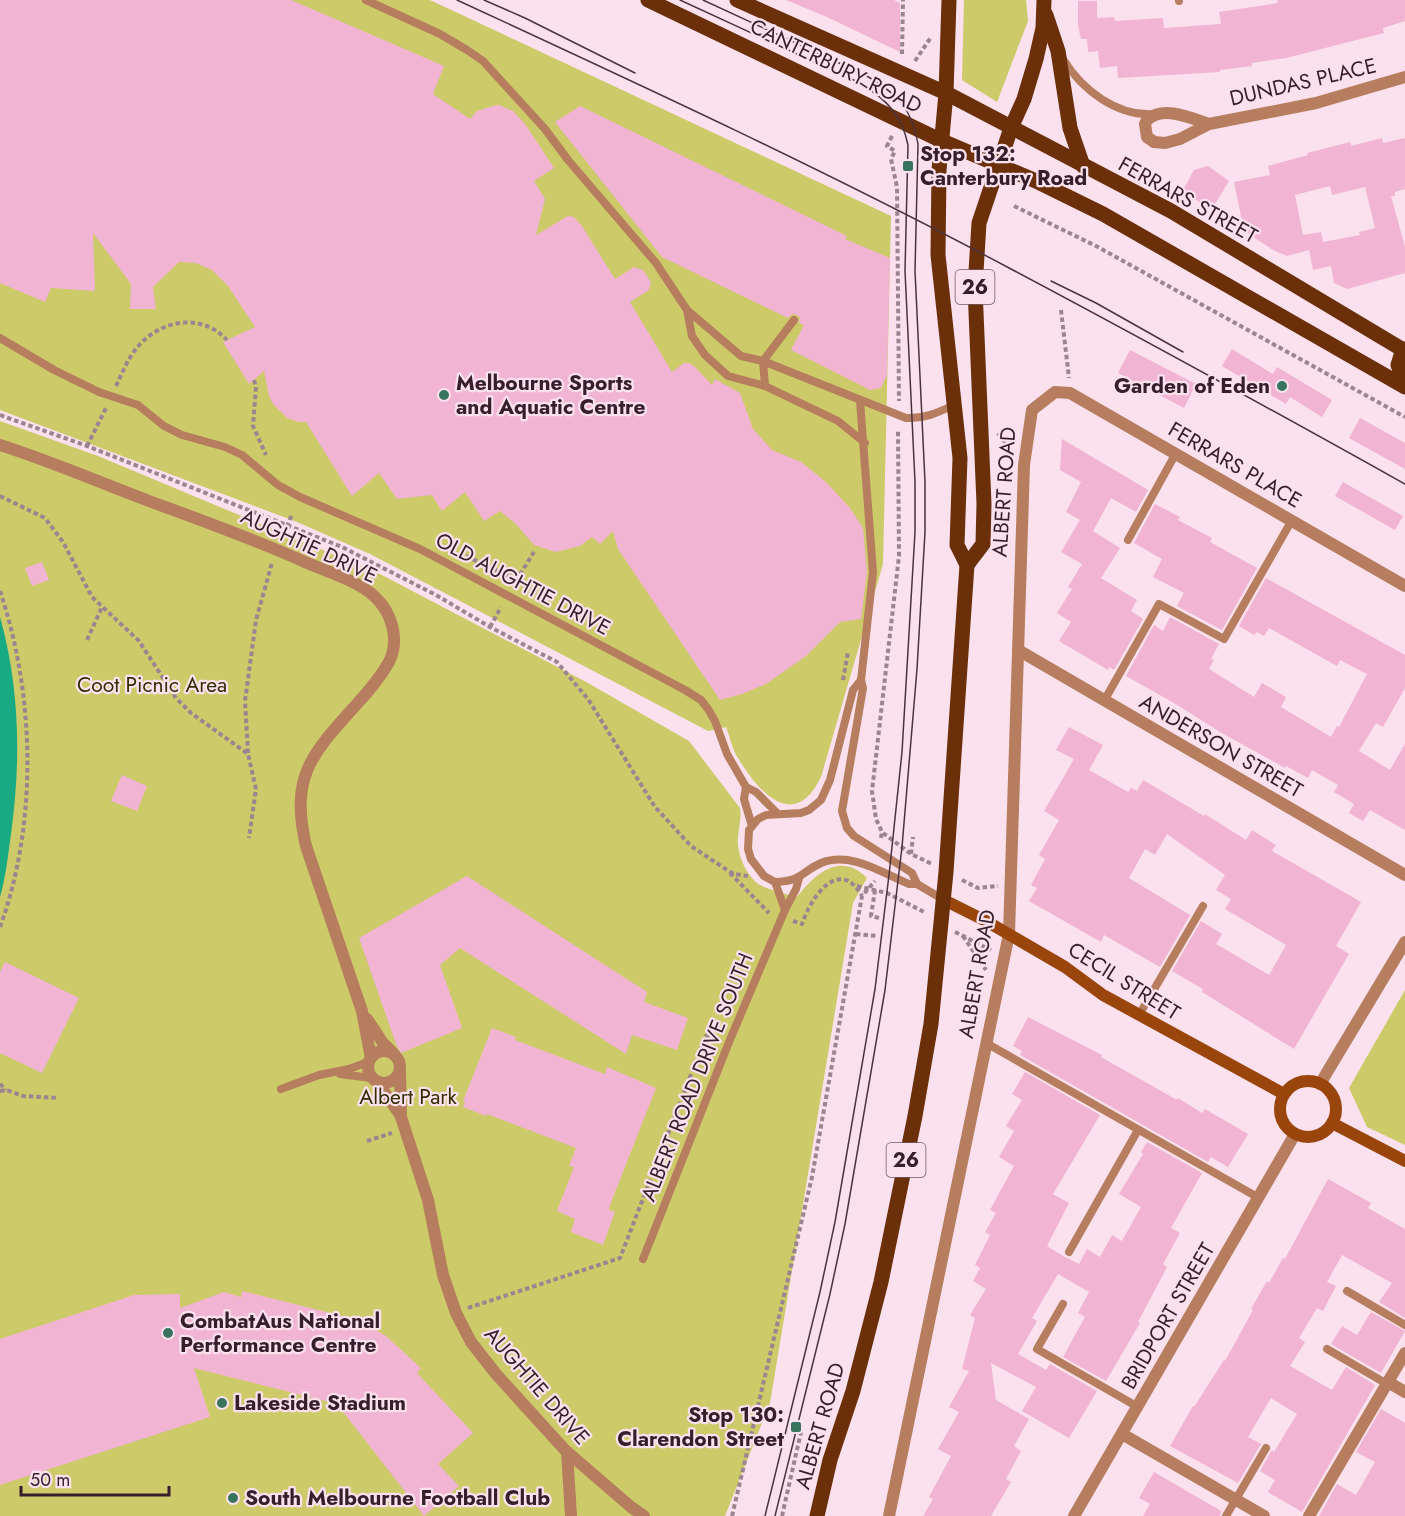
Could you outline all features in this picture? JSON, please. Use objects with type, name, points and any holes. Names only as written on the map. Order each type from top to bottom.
[{"type":"main road","name":"CANTERBURY ROAD","points":[[648,0],[942,141]]},
{"type":"main road","name":"CANTERBURY ROAD","points":[[737,0],[946,93]]},
{"type":"main road","name":"26","points":[[946,93],[949,0]]},
{"type":"main road","points":[[1044,5],[1058,51],[1070,128],[1083,166]]},
{"type":"main road","name":"26","points":[[1011,128],[1024,99],[1036,59],[1044,5]]},
{"type":"main road","name":"ALBERT ROAD","points":[[817,1516],[830,1460],[853,1391],[881,1282],[931,1024],[944,900],[967,565],[957,545],[960,458],[938,255],[939,170],[946,93]]},
{"type":"main road","name":"FERRARS STREET","points":[[946,93],[1171,211],[1404,350]]},
{"type":"main road","name":"ALBERT ROAD","points":[[967,565],[983,544],[984,504],[975,288],[977,242],[979,223],[1011,128]]},
{"type":"main road","points":[[942,141],[1036,181],[1104,214],[1405,385]]},
{"type":"main road","points":[[1404,350],[1398,363],[1405,385]]},
{"type":"street","name":"DUNDAS PLACE","points":[[1209,124],[1182,115],[1158,114],[1150,117],[1145,124],[1147,137],[1157,143],[1180,139],[1209,124],[1316,103],[1405,77]]},
{"type":"street","name":"ALBERT ROAD","points":[[889,1516],[1009,934],[1024,465],[1032,410],[1055,392],[1070,393]]},
{"type":"street","name":"FERRARS PLACE","points":[[1070,393],[1405,586]]},
{"type":"street","name":"AUGHTIE DRIVE","points":[[0,445],[278,549],[365,589],[380,602],[387,613],[394,636],[394,650],[389,662],[373,685],[318,750],[304,774],[300,804],[300,822],[306,846],[362,1011],[370,1060]]},
{"type":"street","name":"ANDERSON STREET","points":[[1018,650],[1405,875]]},
{"type":"street","name":"CECIL STREET","points":[[944,900],[1065,967],[1103,995],[1139,1016],[1284,1094]]},
{"type":"street","points":[[1320,1084],[1405,942]]},
{"type":"street","name":"AUGHTIE DRIVE","points":[[362,1011],[382,1043],[394,1053]]},
{"type":"street","points":[[380,1051],[394,1053],[399,1060],[400,1072],[391,1082],[375,1080],[368,1070],[370,1060],[380,1051]]},
{"type":"street","name":"AUGHTIE DRIVE","points":[[400,1072],[401,1117],[428,1200],[443,1275],[456,1313],[479,1354],[567,1452],[631,1508],[644,1516]]},
{"type":"street","name":"AUGHTIE DRIVE","points":[[375,1080],[401,1117]]},
{"type":"street","points":[[1307,1081],[1320,1084],[1333,1097],[1336,1105],[1332,1123],[1325,1131],[1314,1136],[1304,1137],[1295,1134],[1284,1124],[1280,1116],[1279,1107],[1284,1094],[1298,1083],[1307,1081]]},
{"type":"street","points":[[1332,1123],[1405,1161]]},
{"type":"street","name":"BRIDPORT STREET","points":[[1074,1516],[1295,1134]]},
{"type":"street","points":[[1309,1516],[1405,1353]]},
{"type":"street","points":[[1387,1383],[1405,1392]]},
{"type":"street","points":[[1122,1434],[1264,1516]]},
{"type":"street","points":[[567,1452],[571,1516]]},
{"type":"lane","points":[[366,0],[440,34],[483,62],[545,129],[568,160],[656,263],[687,310],[741,356],[763,361],[906,418],[917,419],[930,416],[954,405]]},
{"type":"lane","name":"DUNDAS PLACE","points":[[1058,51],[1080,82],[1100,98],[1134,113],[1158,114]]},
{"type":"lane","points":[[687,310],[692,336],[705,355],[728,376],[735,376],[765,386],[838,421],[865,443]]},
{"type":"lane","points":[[765,386],[763,361],[794,320]]},
{"type":"lane","name":"OLD AUGHTIE DRIVE","points":[[0,338],[54,370],[111,398],[138,405],[164,426],[182,435],[225,447],[242,455],[278,485],[300,497],[420,549],[685,690],[701,700],[715,721],[726,754],[746,787],[756,792],[777,813]]},
{"type":"lane","points":[[861,401],[865,443],[864,470],[873,572],[862,688],[842,811],[847,828],[854,836],[912,873],[917,884]]},
{"type":"lane","points":[[1128,540],[1176,453]]},
{"type":"lane","points":[[1104,701],[1159,604],[1224,639],[1292,520]]},
{"type":"lane","points":[[861,680],[853,690],[824,795],[814,806],[804,812],[766,815],[752,826],[747,839],[751,859],[764,876],[775,882],[792,881],[822,863],[841,860],[861,863],[909,884],[917,884],[944,900]]},
{"type":"lane","name":"OLD AUGHTIE DRIVE","points":[[746,787],[744,799],[752,826]]},
{"type":"lane","name":"ALBERT ROAD DRIVE SOUTH","points":[[643,1259],[729,1042],[799,878]]},
{"type":"lane","points":[[775,882],[785,910]]},
{"type":"lane","points":[[1139,1016],[1203,906]]},
{"type":"lane","points":[[986,1043],[1259,1198]]},
{"type":"lane","points":[[281,1089],[319,1075],[349,1069],[370,1060]]},
{"type":"lane","points":[[331,1073],[375,1080]]},
{"type":"lane","points":[[1069,1252],[1138,1130]]},
{"type":"lane","points":[[1347,1291],[1405,1325]]},
{"type":"lane","points":[[1063,1304],[1037,1348],[1138,1407]]},
{"type":"lane","points":[[1327,1349],[1387,1383]]},
{"type":"lane","points":[[1226,1516],[1266,1448]]},
{"type":"path","points":[[902,54],[903,0]]},
{"type":"path","points":[[1014,206],[1096,246],[1405,417]]},
{"type":"path","points":[[1061,310],[1070,393]]},
{"type":"path","points":[[87,446],[131,356],[139,345],[163,327],[190,321],[203,323],[219,332],[227,340]]},
{"type":"path","points":[[254,380],[256,387],[253,426],[264,453]]},
{"type":"path","points":[[980,412],[1024,465]]},
{"type":"path","points":[[0,416],[87,446],[342,547],[557,662],[588,699],[655,807],[691,846],[734,874],[764,876]]},
{"type":"path","points":[[0,496],[45,518],[63,542],[92,597],[139,640],[183,706],[248,754]]},
{"type":"path","points":[[284,534],[292,514]]},
{"type":"path","points":[[512,586],[534,552]]},
{"type":"path","points":[[249,838],[256,789],[248,754],[245,701],[256,620],[272,563]]},
{"type":"path","points":[[0,591],[15,641],[26,715],[28,760],[18,862],[0,927]]},
{"type":"path","points":[[490,627],[502,605]]},
{"type":"path","points":[[87,640],[102,607]]},
{"type":"path","points":[[911,854],[913,837]]},
{"type":"path","points":[[857,886],[887,893],[1004,957]]},
{"type":"path","points":[[875,890],[871,916],[879,918]]},
{"type":"path","points":[[856,934],[877,936]]},
{"type":"path","points":[[962,936],[998,987]]},
{"type":"path","points":[[456,1313],[479,1303],[620,1258],[706,1036],[729,1042]]},
{"type":"path","points":[[0,1084],[6,1090],[22,1096],[58,1098]]},
{"type":"path","points":[[0,1091],[6,1090]]},
{"type":"path","points":[[782,1516],[801,1432]]},
{"type":"green space","name":"Melbourne Sports and Aquatic Centre","points":[[0,0],[430,0],[891,216],[883,564],[821,777],[811,793],[800,802],[788,804],[777,801],[766,794],[746,771],[734,751],[726,727],[708,731],[370,554],[297,522],[0,410]]},
{"type":"green space","points":[[964,0],[1026,0],[1028,21],[997,102],[962,80]]},
{"type":"green space","name":"Albert Park","points":[[0,421],[98,456],[380,574],[588,683],[689,741],[740,808],[738,840],[740,855],[750,876],[757,883],[797,897],[820,874],[838,866],[847,866],[857,870],[867,878],[853,903],[770,1403],[725,1516],[0,1516]]},
{"type":"green space","points":[[1405,990],[1405,1145],[1367,1127],[1349,1088]]},
{"type":"shaded area","points":[[0,617],[12,671],[17,752],[11,834],[0,897]]},
{"type":"building","points":[[0,0],[291,0],[444,66],[433,94],[470,119],[477,111],[493,106],[499,105],[513,111],[525,124],[554,168],[534,181],[545,199],[536,235],[568,216],[574,217],[615,279],[634,267],[643,270],[651,282],[649,290],[630,302],[672,372],[684,363],[689,363],[712,385],[715,379],[740,393],[753,429],[772,450],[801,462],[826,482],[850,508],[863,528],[867,572],[861,619],[840,622],[806,656],[766,684],[720,700],[618,549],[613,531],[600,544],[592,537],[580,546],[556,552],[534,545],[516,524],[500,511],[484,521],[465,492],[442,511],[432,495],[397,499],[379,473],[352,496],[306,422],[287,418],[273,404],[264,371],[249,384],[223,342],[255,327],[228,286],[212,270],[196,263],[179,262],[153,287],[156,309],[130,309],[131,284],[93,233],[95,291],[51,288],[45,302],[0,283]]},
{"type":"building","points":[[786,0],[894,0],[900,3],[900,52],[827,17]]},
{"type":"building","points":[[1277,0],[1405,0],[1405,21],[1383,28],[1384,33],[1286,58],[1252,63],[1252,66],[1220,70],[1220,72],[1118,78],[1117,66],[1100,68],[1098,51],[1088,52],[1087,39],[1081,39],[1078,26],[1078,1],[1097,1],[1097,18],[1114,17],[1115,21],[1163,18],[1164,28],[1221,24],[1219,12],[1278,3]]},
{"type":"building","points":[[580,106],[847,236],[845,239],[890,258],[887,375],[881,388],[870,390],[791,350],[804,325],[799,323],[800,318],[797,315],[792,314],[788,318],[662,257],[555,122]]},
{"type":"building","points":[[1382,138],[1383,143],[1405,138],[1405,189],[1391,196],[1405,247],[1405,273],[1347,289],[1334,283],[1331,266],[1313,270],[1309,250],[1287,256],[1273,250],[1244,231],[1234,182],[1270,175],[1268,166],[1308,155],[1307,153],[1350,142],[1351,146]],"holes":[[[1330,186],[1332,195],[1365,187],[1375,228],[1359,232],[1360,235],[1323,242],[1321,232],[1303,235],[1295,195]]]},
{"type":"building","points":[[1208,166],[1229,181],[1212,209],[1182,192],[1194,170]]},
{"type":"building","name":"Garden of Eden","points":[[1232,349],[1273,374],[1277,367],[1332,400],[1322,417],[1290,397],[1286,404],[1222,366]]},
{"type":"building","points":[[1130,350],[1196,384],[1184,408],[1118,373]]},
{"type":"building","points":[[1360,418],[1405,443],[1405,469],[1349,438]]},
{"type":"building","points":[[1062,439],[1148,490],[1136,512],[1111,498],[1093,531],[1120,548],[1101,578],[1137,600],[1131,611],[1143,619],[1114,670],[1109,667],[1108,670],[1059,641],[1071,622],[1057,613],[1072,589],[1068,587],[1082,564],[1061,552],[1080,520],[1066,512],[1081,482],[1060,470]]},
{"type":"building","points":[[1343,482],[1403,516],[1395,530],[1335,496]]},
{"type":"building","points":[[1155,504],[1180,517],[1178,520],[1212,538],[1210,542],[1257,568],[1222,630],[1177,606],[1184,593],[1153,577],[1162,559],[1134,543]]},
{"type":"building","points":[[42,562],[49,580],[32,586],[25,568]]},
{"type":"building","points":[[1266,578],[1405,655],[1405,688],[1383,727],[1376,723],[1359,751],[1390,770],[1405,744],[1405,830],[1370,810],[1363,821],[1349,813],[1354,804],[1334,792],[1338,785],[1312,770],[1308,778],[1286,766],[1285,768],[1126,676],[1154,625],[1163,631],[1170,617],[1219,644],[1211,659],[1214,660],[1209,669],[1254,697],[1262,683],[1286,697],[1281,707],[1331,737],[1337,726],[1339,727],[1367,674],[1340,660],[1337,666],[1269,628],[1264,636],[1257,632],[1254,635],[1239,626]]},
{"type":"building","points":[[1069,727],[1103,745],[1089,770],[1128,792],[1131,788],[1137,791],[1143,780],[1204,816],[1205,814],[1246,840],[1252,830],[1276,845],[1272,851],[1361,902],[1336,946],[1349,954],[1294,1049],[1172,971],[1201,921],[1222,934],[1216,944],[1269,975],[1286,945],[1225,909],[1231,899],[1216,890],[1225,875],[1167,834],[1155,855],[1145,849],[1129,878],[1190,915],[1160,967],[1104,935],[1101,942],[1029,901],[1037,888],[1031,885],[1045,859],[1039,855],[1059,820],[1044,811],[1074,759],[1056,750]]},
{"type":"building","points":[[122,775],[147,786],[137,811],[111,801]]},
{"type":"building","points":[[467,876],[647,992],[644,1002],[688,1018],[677,1050],[632,1035],[626,1054],[460,948],[440,965],[462,1028],[401,1053],[359,938]]},
{"type":"building","points":[[5,962],[79,998],[42,1073],[0,1053],[0,972]]},
{"type":"building","points":[[1028,1017],[1102,1055],[1101,1057],[1177,1100],[1178,1098],[1202,1113],[1205,1109],[1248,1134],[1228,1167],[1211,1157],[1208,1162],[1020,1055],[1022,1051],[1013,1046]]},
{"type":"building","points":[[492,1028],[516,1037],[515,1040],[605,1074],[607,1067],[656,1088],[610,1205],[609,1210],[615,1212],[603,1245],[571,1232],[575,1219],[557,1211],[574,1167],[569,1166],[576,1148],[463,1107],[465,1102],[463,1101]]},
{"type":"building","points":[[1025,1072],[1100,1115],[1053,1194],[1069,1203],[1047,1246],[1065,1257],[1079,1264],[1087,1249],[1100,1257],[1112,1235],[1122,1241],[1141,1207],[1119,1194],[1143,1154],[1141,1152],[1147,1142],[1202,1173],[1171,1228],[1180,1233],[1163,1264],[1167,1267],[1138,1322],[1140,1323],[1106,1381],[1063,1357],[1085,1317],[1078,1313],[1089,1292],[1058,1274],[1032,1318],[1037,1321],[1018,1354],[1046,1370],[1050,1364],[1097,1391],[1069,1438],[1022,1411],[1036,1387],[991,1363],[996,1400],[1029,1419],[1014,1446],[1021,1451],[1006,1479],[1011,1482],[991,1516],[923,1516],[933,1499],[929,1497],[951,1456],[938,1449],[959,1412],[949,1407],[969,1371],[962,1369],[975,1318],[970,1315],[986,1289],[973,1281],[980,1268],[975,1265],[990,1235],[985,1232],[996,1213],[990,1210],[1014,1166],[999,1157],[1014,1131],[1006,1126],[1022,1100],[1012,1094]]},
{"type":"building","points":[[1328,1179],[1371,1203],[1368,1208],[1405,1229],[1405,1318],[1379,1302],[1392,1283],[1342,1255],[1327,1282],[1336,1286],[1323,1311],[1317,1308],[1299,1338],[1305,1342],[1290,1366],[1332,1390],[1346,1367],[1375,1385],[1302,1512],[1268,1492],[1275,1480],[1260,1471],[1297,1414],[1271,1398],[1248,1437],[1261,1444],[1238,1483],[1170,1446],[1193,1406],[1225,1361],[1253,1310],[1251,1309],[1267,1281],[1269,1283],[1283,1258],[1285,1259]]},
{"type":"building","points":[[242,1291],[359,1320],[386,1336],[421,1368],[417,1373],[473,1433],[438,1464],[459,1486],[424,1516],[337,1404],[194,1368],[210,1417],[0,1485],[0,1339],[134,1295],[180,1294],[180,1308],[224,1292],[241,1297]]},
{"type":"building","points":[[1371,1312],[1405,1331],[1381,1373],[1331,1344],[1342,1326],[1357,1335]]},
{"type":"building","points":[[1381,1409],[1405,1423],[1405,1516],[1319,1516],[1337,1484],[1356,1495],[1375,1462],[1356,1452]]},
{"type":"building","points":[[1154,1472],[1221,1511],[1220,1516],[1143,1516],[1150,1504],[1139,1498]]},
{"type":"tram line","points":[[457,0],[736,130],[943,233],[1405,484]]},
{"type":"tram line","points":[[484,0],[635,73]]},
{"type":"tram line","points":[[680,0],[860,83],[878,95],[892,109],[902,125],[908,145],[905,271],[915,482],[915,532],[902,752],[875,989],[835,1222],[765,1516]]},
{"type":"tram line","points":[[703,0],[865,75],[886,88],[907,111],[912,120],[918,144],[915,271],[925,482],[925,532],[917,669],[902,847],[885,990],[845,1224],[775,1516]]},
{"type":"tram line","points":[[1051,281],[1096,303],[1183,352]]},
{"type":"place","name":"Stop 132: Canterbury Road","points":[[908,166]]},
{"type":"place","name":"Garden of Eden","points":[[1282,386]]},
{"type":"place","name":"Melbourne Sports and Aquatic Centre","points":[[444,395]]},
{"type":"place","name":"CombatAus National Performance Centre","points":[[168,1333]]},
{"type":"place","name":"Lakeside Stadium","points":[[222,1403]]},
{"type":"place","name":"Stop 130: Clarendon Street","points":[[796,1427]]},
{"type":"place","name":"South Melbourne Football Club","points":[[233,1498]]},
{"type":"park label","name":"Coot Picnic Area","points":[[152,685]]}]
